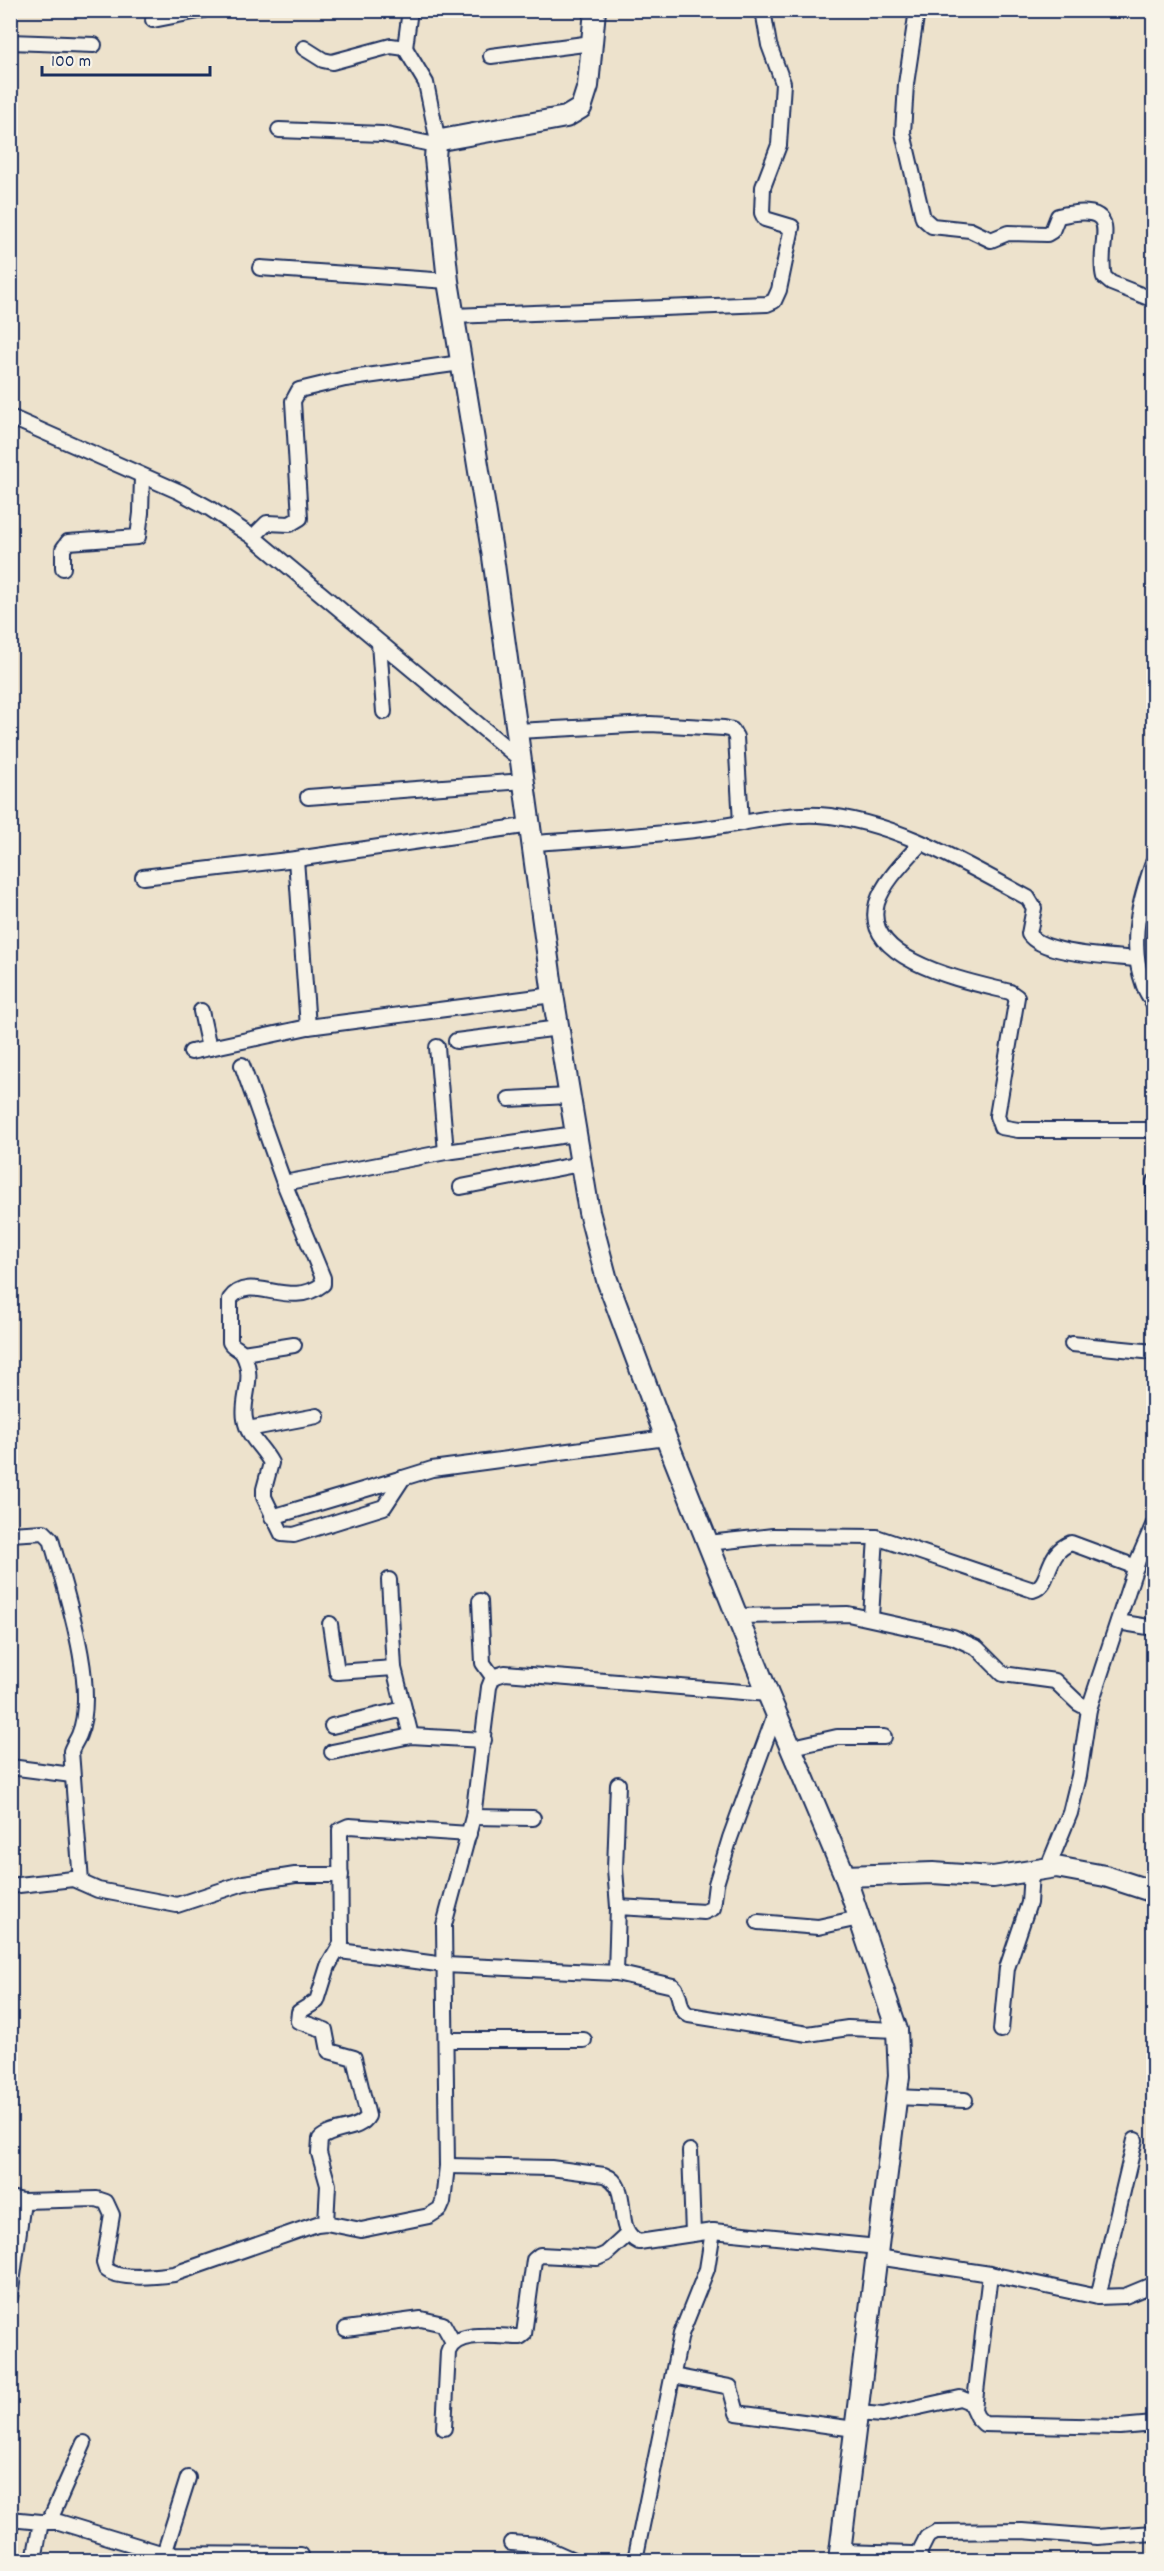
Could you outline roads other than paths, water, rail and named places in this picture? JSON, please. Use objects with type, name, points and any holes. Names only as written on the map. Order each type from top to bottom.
[{"type":"street","points":[[153,20],[204,10]]},
{"type":"street","points":[[279,130],[382,134],[443,141],[574,114],[585,99],[595,10]]},
{"type":"street","points":[[453,316],[767,304],[774,301],[779,290],[792,226],[765,219],[762,213],[765,177],[779,145],[783,83],[769,45],[763,10]]},
{"type":"street","points":[[916,10],[914,46],[906,84],[903,133],[919,204],[926,223],[932,226],[970,230],[991,240],[1008,232],[1047,234],[1052,231],[1059,216],[1093,214],[1102,220],[1106,228],[1104,277],[1111,283],[1154,300]]},
{"type":"street","points":[[410,15],[405,46],[426,83],[443,141],[448,281],[493,557],[524,781],[540,838],[553,995],[589,1212],[607,1280],[666,1438],[736,1616],[793,1747],[845,1876],[897,2030],[899,2057],[896,2097],[840,2556],[920,2558],[927,2537],[936,2532],[1022,2531],[1097,2537],[1154,2533]]},
{"type":"street","points":[[10,42],[94,45]]},
{"type":"street","points":[[491,56],[592,44]]},
{"type":"street","points":[[304,48],[323,60],[333,62],[391,46],[405,46]]},
{"type":"street","points":[[260,268],[448,281]]},
{"type":"street","points":[[253,537],[267,523],[275,521],[290,524],[300,518],[293,400],[299,390],[345,379],[460,363]]},
{"type":"street","points":[[10,417],[209,508],[253,537],[521,760]]},
{"type":"street","points":[[63,568],[63,549],[68,542],[138,537],[142,476]]},
{"type":"street","points":[[380,643],[384,712]]},
{"type":"street","points":[[517,731],[650,724],[732,730],[736,737],[741,823]]},
{"type":"street","points":[[308,797],[524,781]]},
{"type":"street","points":[[143,877],[296,859],[540,838],[702,829],[819,815],[860,822],[921,843],[1028,898],[1034,908],[1029,934],[1039,944],[1137,959]]},
{"type":"street","points":[[921,843],[881,894],[876,909],[877,925],[894,948],[912,962],[956,978],[1010,992],[1017,997],[997,1116],[1001,1127],[1018,1130],[1154,1130]]},
{"type":"street","points":[[296,859],[308,1027]]},
{"type":"street","points":[[1154,860],[1137,914],[1137,959],[1142,982],[1154,1004]]},
{"type":"street","points":[[191,1052],[308,1027],[553,995]]},
{"type":"street","points":[[201,1011],[209,1048]]},
{"type":"street","points":[[456,1041],[558,1028]]},
{"type":"street","points":[[437,1047],[446,1152]]},
{"type":"street","points":[[242,1065],[284,1183],[322,1272],[323,1284],[303,1294],[287,1295],[247,1287],[235,1292],[230,1299],[230,1342],[243,1353],[250,1388],[244,1409],[248,1429],[252,1439],[271,1463],[264,1489],[272,1516],[282,1534],[294,1535],[384,1507],[403,1478]]},
{"type":"street","points":[[509,1099],[569,1096]]},
{"type":"street","points":[[284,1183],[446,1152],[575,1134]]},
{"type":"street","points":[[461,1187],[580,1164]]},
{"type":"street","points":[[1154,1182],[1154,1224]]},
{"type":"street","points":[[1072,1344],[1154,1352]]},
{"type":"street","points":[[243,1353],[294,1345]]},
{"type":"street","points":[[248,1429],[317,1416]]},
{"type":"street","points":[[272,1516],[432,1469],[666,1438]]},
{"type":"street","points":[[1000,2031],[1007,1968],[1040,1869],[1070,1813],[1079,1776],[1089,1708],[1136,1567],[1154,1523]]},
{"type":"street","points":[[10,1534],[44,1532],[51,1539],[78,1639],[84,1706],[80,1735],[71,1751],[81,1882]]},
{"type":"street","points":[[708,1543],[773,1536],[876,1538],[1033,1590],[1039,1588],[1043,1583],[1055,1553],[1060,1547],[1071,1543],[1087,1546],[1136,1567]]},
{"type":"street","points":[[871,1617],[876,1538]]},
{"type":"street","points":[[389,1581],[394,1668],[411,1736]]},
{"type":"street","points":[[480,1600],[483,1663],[493,1677]]},
{"type":"street","points":[[736,1616],[819,1613],[871,1617],[970,1643],[1003,1674],[1055,1681],[1078,1703],[1089,1708]]},
{"type":"street","points":[[1118,1622],[1154,1628]]},
{"type":"street","points":[[330,1624],[337,1672],[394,1668]]},
{"type":"street","points":[[10,2298],[17,2200],[97,2199],[106,2202],[112,2214],[104,2263],[110,2273],[156,2277],[240,2251],[283,2234],[326,2223],[361,2230],[429,2216],[440,2209],[443,2202],[447,2166],[443,1942],[445,1915],[473,1817],[489,1687],[493,1677],[505,1673],[772,1703]]},
{"type":"street","points":[[618,1907],[704,1912],[713,1908],[716,1884],[772,1703]]},
{"type":"street","points":[[332,1726],[405,1709]]},
{"type":"street","points":[[332,1752],[411,1736],[484,1740]]},
{"type":"street","points":[[793,1747],[837,1737],[884,1737]]},
{"type":"street","points":[[10,1767],[72,1774]]},
{"type":"street","points":[[616,1972],[618,1907],[615,1869],[618,1784]]},
{"type":"street","points":[[473,1817],[533,1818]]},
{"type":"street","points":[[326,2223],[328,2185],[319,2153],[320,2139],[334,2131],[367,2120],[354,2058],[328,2051],[325,2030],[304,2025],[298,2021],[297,2017],[299,2012],[317,2001],[328,1966],[340,1951],[341,1875],[338,1834],[343,1827],[469,1833]]},
{"type":"street","points":[[845,1876],[915,1873],[993,1877],[1040,1869],[1105,1876],[1154,1892]]},
{"type":"street","points":[[10,1886],[73,1879],[98,1890],[144,1897],[167,1905],[177,1905],[244,1883],[296,1875],[341,1875]]},
{"type":"street","points":[[758,1922],[818,1927],[859,1918]]},
{"type":"street","points":[[340,1951],[445,1965],[616,1972],[673,1986],[677,1990],[680,2006],[689,2015],[812,2034],[839,2029],[897,2030]]},
{"type":"street","points":[[446,2040],[584,2040]]},
{"type":"street","points":[[896,2097],[964,2100]]},
{"type":"street","points":[[1098,2298],[1135,2140]]},
{"type":"street","points":[[635,2560],[687,2316],[707,2269],[690,2151]]},
{"type":"street","points":[[447,2166],[551,2168],[612,2178],[618,2187],[627,2235],[639,2242],[648,2243],[702,2233],[877,2252],[1098,2298],[1125,2296],[1154,2284]]},
{"type":"street","points":[[444,2428],[448,2352],[453,2342],[463,2338],[520,2337],[524,2334],[527,2318],[534,2260],[540,2255],[597,2258],[606,2254],[627,2235]]},
{"type":"street","points":[[974,2409],[990,2274]]},
{"type":"street","points":[[346,2329],[421,2319],[443,2324],[453,2342]]},
{"type":"street","points":[[673,2376],[730,2387],[733,2407],[737,2413],[856,2421],[960,2398],[970,2402],[977,2417],[984,2424],[1120,2427],[1154,2424]]},
{"type":"street","points":[[34,2560],[45,2522],[84,2443]]},
{"type":"street","points":[[164,2554],[188,2478]]},
{"type":"street","points":[[10,2519],[59,2522],[109,2535],[164,2554],[301,2555]]},
{"type":"street","points":[[511,2543],[539,2545],[556,2550],[573,2560]]}]
